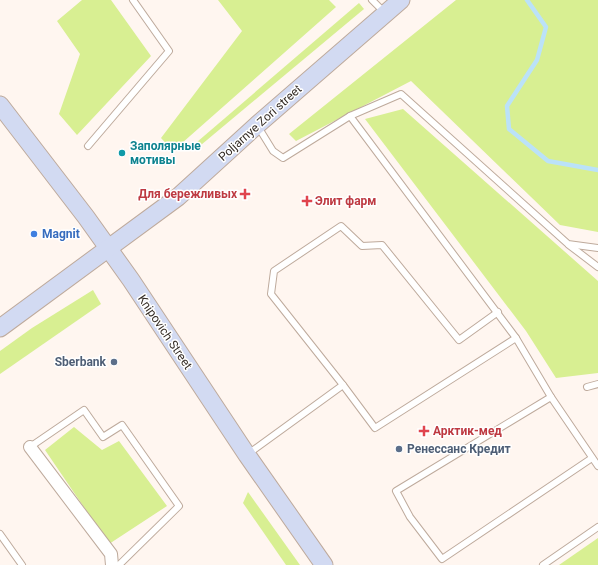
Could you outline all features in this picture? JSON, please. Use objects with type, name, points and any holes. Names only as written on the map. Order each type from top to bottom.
[{"type":"main road","name":"Poljarnye Zori street","points":[[0,328],[178,197],[256,125],[400,0]]},
{"type":"main road","name":"Knipovich Street","points":[[0,105],[108,248],[247,455],[324,565]]},
{"type":"street","points":[[30,447],[111,554],[112,565]]},
{"type":"lane","points":[[88,146],[170,51],[133,0]]},
{"type":"lane","points":[[372,0],[385,13]]},
{"type":"lane","points":[[256,125],[273,151],[283,158],[350,116],[401,94],[568,244],[598,267]]},
{"type":"lane","points":[[350,116],[498,312],[516,338],[551,397],[598,466]]},
{"type":"lane","points":[[498,312],[459,340],[382,245],[362,246],[341,226],[274,270],[271,294],[375,428],[516,338]]},
{"type":"lane","points":[[568,244],[598,248]]},
{"type":"lane","points":[[588,387],[598,384]]},
{"type":"lane","points":[[247,455],[343,385]]},
{"type":"lane","points":[[551,397],[396,491],[410,517],[442,559],[592,458]]},
{"type":"lane","points":[[30,447],[84,410],[103,437],[122,425],[180,506],[119,565]]},
{"type":"lane","points":[[543,565],[598,527]]},
{"type":"lane","points":[[0,534],[22,565]]},
{"type":"green space","points":[[82,0],[111,0],[151,56],[77,135],[59,114],[80,54],[57,21]]},
{"type":"green space","points":[[218,0],[329,0],[336,7],[173,151],[161,138],[242,31]]},
{"type":"green space","points":[[456,0],[598,0],[598,232],[560,225],[411,81],[296,141],[289,134]]},
{"type":"green space","points":[[359,3],[364,9],[201,145],[197,142]]},
{"type":"green space","points":[[403,109],[598,281],[598,373],[556,378],[526,331],[365,119]]},
{"type":"green space","points":[[93,290],[101,304],[0,374],[0,351],[32,328]]},
{"type":"green space","points":[[74,427],[102,450],[119,441],[167,506],[109,544],[45,450]]},
{"type":"green space","points":[[248,492],[300,565],[286,565],[243,503]]},
{"type":"green space","points":[[598,538],[598,565],[559,565]]},
{"type":"waterway","points":[[527,0],[546,27],[537,60],[507,106],[509,129],[548,161],[598,170]]},
{"type":"place","name":"Заполярные мотивы","points":[[122,153]]},
{"type":"place","name":"Для бережливых","points":[[245,194]]},
{"type":"place","name":"Элит фарм","points":[[307,201]]},
{"type":"place","name":"Magnit","points":[[34,234]]},
{"type":"place","name":"Sberbank","points":[[114,362]]},
{"type":"place","name":"Арктик-мед","points":[[424,431]]},
{"type":"place","name":"Ренессанс Кредит","points":[[399,449]]}]
